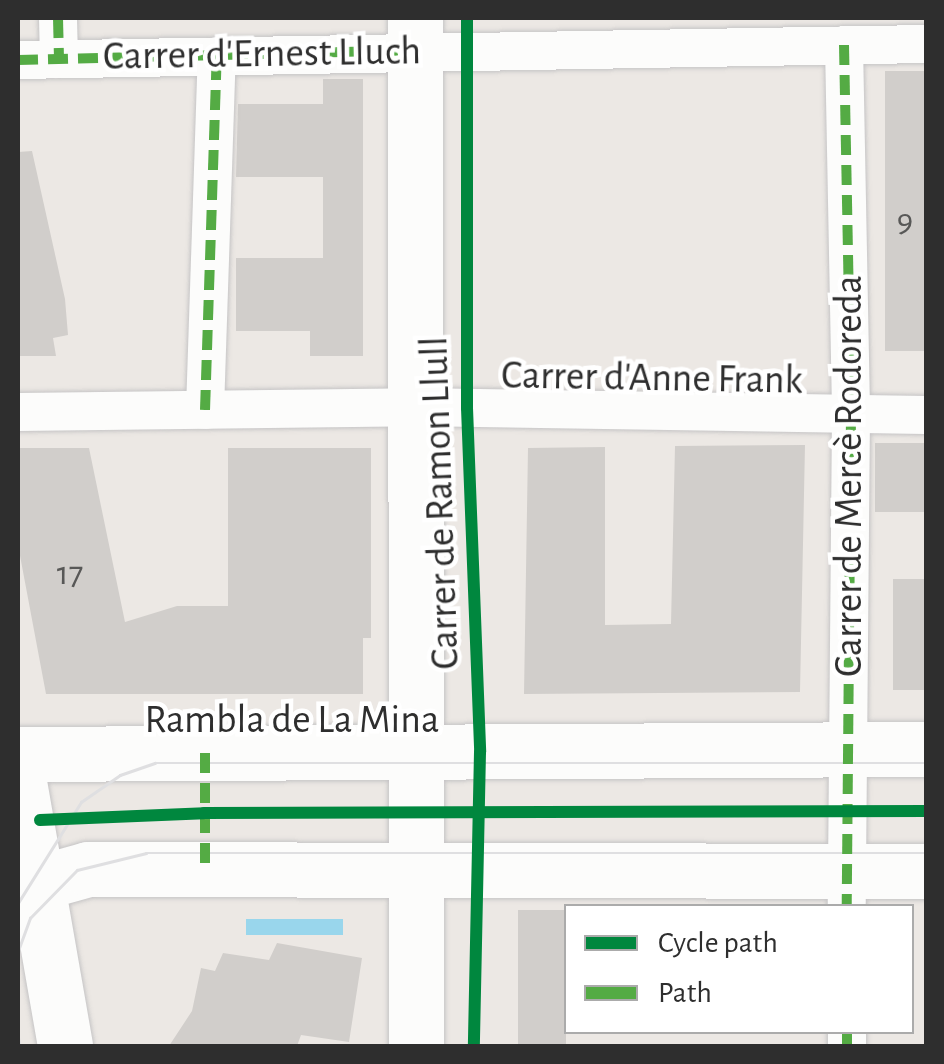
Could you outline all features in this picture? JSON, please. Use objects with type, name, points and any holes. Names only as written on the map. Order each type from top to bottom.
[{"type":"street","points":[[58,18],[58,59]]},
{"type":"street","name":"Carrer d'Ernest Lluch","points":[[18,60],[217,56],[414,34],[926,44]]},
{"type":"street","name":"Carrer de Ramon Llull","points":[[414,34],[416,1046]]},
{"type":"street","name":"Carrer de Mercè Rodoreda","points":[[844,45],[851,414],[847,889]]},
{"type":"street","points":[[206,410],[217,56]]},
{"type":"street","name":"Carrer d'Anne Frank","points":[[18,412],[415,407],[926,415]]},
{"type":"street","name":"Rambla de La Mina","points":[[18,754],[926,749]]},
{"type":"street","points":[[18,776],[65,1046]]},
{"type":"street","points":[[38,883],[88,869],[416,868],[847,889],[926,871]]},
{"type":"water","points":[[246,919],[343,919],[343,935],[246,935]]},
{"type":"building","points":[[885,71],[926,71],[926,351],[885,351]]},
{"type":"building","points":[[323,79],[363,79],[363,356],[310,356],[310,331],[236,331],[236,258],[323,258],[323,177],[236,177],[238,104],[323,104]]},
{"type":"building","points":[[32,151],[65,299],[68,335],[53,338],[56,356],[18,356],[18,152]]},
{"type":"building","points":[[875,443],[926,443],[926,512],[875,512]]},
{"type":"building","points":[[805,445],[800,692],[524,694],[528,448],[605,447],[605,625],[671,624],[675,446]]},
{"type":"building","points":[[18,448],[89,448],[125,622],[177,606],[228,606],[228,448],[371,448],[371,638],[363,638],[363,694],[46,694],[18,545]]},
{"type":"building","points":[[893,579],[926,579],[926,690],[893,690]]},
{"type":"building","points":[[518,910],[564,910],[566,1046],[518,1046]]},
{"type":"building","points":[[277,943],[362,958],[349,1042],[301,1035],[297,1046],[169,1046],[192,1011],[201,968],[215,971],[223,953],[269,960]]},
{"type":"tram line","points":[[18,903],[81,802],[120,775],[155,763],[926,763]]},
{"type":"tram line","points":[[18,951],[30,918],[77,870],[146,853],[926,853]]},
{"type":"tram line","points":[[18,1034],[20,1046]]},
{"type":"marked path","points":[[58,18],[59,59]]},
{"type":"marked path","points":[[844,45],[851,414],[847,904]]},
{"type":"marked path","points":[[18,60],[414,50]]},
{"type":"marked path","points":[[205,410],[217,56]]},
{"type":"marked path","points":[[205,753],[205,869]]},
{"type":"marked path","points":[[847,1034],[847,1046]]},
{"type":"cycle path","points":[[467,18],[467,408],[480,752],[474,1046]]},
{"type":"cycle path","points":[[40,820],[204,813],[926,811]]}]
